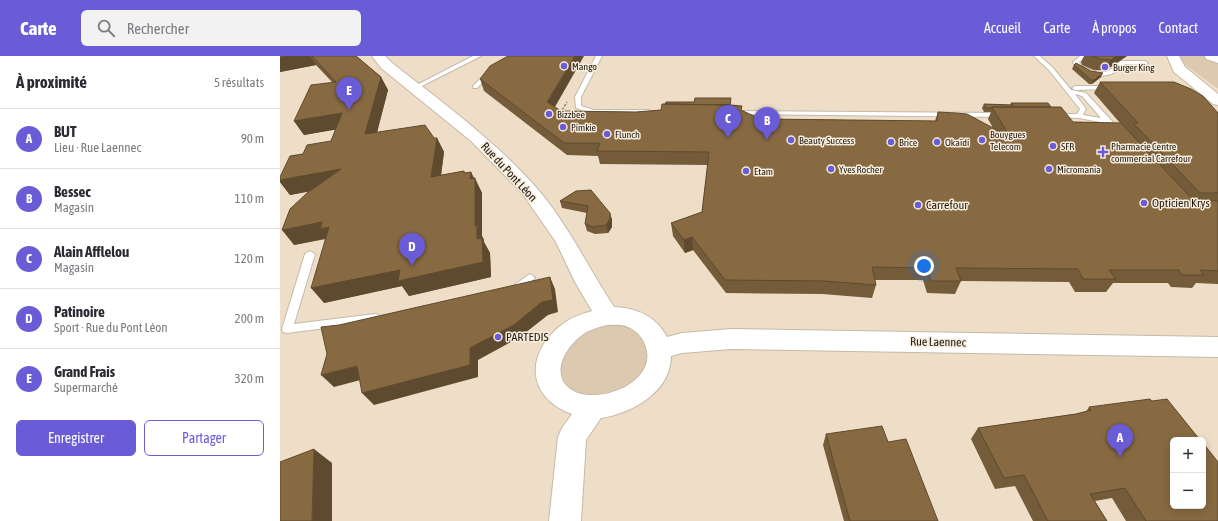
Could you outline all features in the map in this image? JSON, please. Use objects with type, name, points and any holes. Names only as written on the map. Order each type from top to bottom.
[{"type":"main road","name":"Rue du Pont Léon","points":[[378,56],[386,65],[477,138],[528,189],[565,240],[586,282],[607,316]]},
{"type":"main road","points":[[1173,56],[1179,69],[1197,88],[1218,102]]},
{"type":"main road","points":[[1211,56],[1218,59]]},
{"type":"main road","points":[[607,316],[622,316],[636,320],[648,327],[656,337],[660,348],[659,362],[653,376],[642,388],[628,398],[611,405],[593,407],[574,404],[559,396],[550,384],[547,369],[550,354],[560,340],[573,328],[589,320],[607,316]]},
{"type":"main road","name":"Rue Laennec","points":[[660,348],[682,343],[731,339],[1218,346]]},
{"type":"main road","points":[[565,521],[572,437],[593,407]]},
{"type":"lane","points":[[414,88],[478,56]]},
{"type":"lane","points":[[599,56],[578,98],[578,107],[593,112],[659,113]]},
{"type":"lane","points":[[1037,56],[1051,69],[1083,109],[1079,116]]},
{"type":"lane","points":[[1084,56],[1076,62],[1078,67],[1089,72],[1100,74],[1110,74],[1123,62],[1145,63]]},
{"type":"lane","points":[[475,87],[482,80],[496,72]]},
{"type":"lane","points":[[1067,89],[1114,88]]},
{"type":"lane","points":[[1067,89],[1084,94],[1126,140]]},
{"type":"lane","points":[[724,113],[1009,116]]},
{"type":"lane","points":[[1045,116],[1079,116],[1108,121]]},
{"type":"lane","points":[[310,254],[287,329],[385,317]]},
{"type":"lane","points":[[505,294],[512,292],[530,278]]},
{"type":"shaded area","points":[[280,56],[1173,56],[1218,89],[1218,521],[280,521]]},
{"type":"shaded area","points":[[1173,56],[1218,56],[1218,89]]},
{"type":"shaded area","points":[[607,323],[633,327],[642,334],[650,354],[647,366],[640,377],[629,387],[600,396],[585,396],[572,390],[562,381],[558,369],[560,356],[578,334]]},
{"type":"building","points":[[312,56],[356,56],[381,77],[365,134],[425,125],[434,138],[437,138],[431,177],[464,171],[464,173],[471,172],[470,179],[475,178],[475,226],[477,225],[477,239],[482,238],[483,262],[398,281],[400,270],[311,288],[329,227],[320,229],[322,222],[282,230],[290,209],[307,193],[341,169],[280,180],[280,177],[290,156],[303,154],[307,145],[331,141],[342,113],[294,121],[311,85],[336,82]]},
{"type":"building","points":[[508,56],[575,56],[547,102],[561,111],[636,112],[661,110],[662,104],[730,105],[742,106],[741,110],[760,119],[937,121],[938,112],[956,113],[967,114],[1010,137],[992,107],[1061,107],[1073,122],[1121,123],[1193,200],[1218,201],[1218,271],[1200,270],[1204,275],[1182,275],[1179,270],[1109,270],[1116,279],[1083,279],[1078,269],[956,268],[961,281],[931,281],[927,268],[872,267],[876,285],[824,281],[725,280],[692,237],[684,240],[671,223],[702,212],[709,152],[597,151],[600,143],[564,143],[480,79],[490,66]]},
{"type":"building","points":[[1092,56],[1117,56],[1111,60],[1100,59]]},
{"type":"building","points":[[1076,63],[1091,71],[1103,73],[1094,80],[1091,80],[1074,65]]},
{"type":"building","points":[[1100,82],[1174,82],[1203,96],[1218,113],[1218,193],[1200,193],[1133,123],[1138,123]]},
{"type":"building","points":[[695,98],[731,98],[730,105],[665,104],[666,102],[694,102]]},
{"type":"building","points":[[1011,103],[1048,103],[1051,107],[986,108],[984,104],[1013,105]]},
{"type":"building","points":[[591,190],[610,213],[610,219],[606,225],[593,227],[585,224],[588,206],[560,201],[576,191]]},
{"type":"building","points":[[550,277],[553,300],[542,302],[514,325],[470,348],[470,365],[362,393],[357,366],[321,375],[327,354],[321,327],[339,325]]},
{"type":"building","points":[[1150,399],[1152,401],[1167,399],[1198,437],[1170,437],[1170,509],[1206,509],[1206,447],[1218,462],[1218,521],[1146,521],[1125,488],[1090,494],[1107,521],[1048,521],[1024,475],[1004,478],[978,428],[1076,414],[1091,410],[1089,407]]},
{"type":"building","points":[[882,426],[888,442],[906,439],[938,521],[850,521],[826,434]]},
{"type":"building","points":[[314,449],[312,521],[280,521],[280,462]]},
{"type":"place","name":"Mango","points":[[564,66]]},
{"type":"place","name":"Burger King","points":[[1105,67]]},
{"type":"place","name":"Grand Frais","points":[[349,110]]},
{"type":"place","name":"Bizzbee","points":[[549,114]]},
{"type":"place","name":"Pimkie","points":[[563,127]]},
{"type":"place","name":"Flunch","points":[[607,134]]},
{"type":"place","name":"Alain Afflelou","points":[[728,138]]},
{"type":"place","name":"Bessec","points":[[767,140]]},
{"type":"place","name":"Beauty Success","points":[[791,140]]},
{"type":"place","name":"Bouygues Telecom","points":[[982,140]]},
{"type":"place","name":"Brice","points":[[891,142]]},
{"type":"place","name":"Okaïdi","points":[[937,142]]},
{"type":"place","name":"SFR","points":[[1053,146]]},
{"type":"place","name":"Pharmacie Centre commercial Carrefour","points":[[1103,152]]},
{"type":"place","name":"Yves Rocher","points":[[831,169]]},
{"type":"place","name":"Micromania","points":[[1049,169]]},
{"type":"place","name":"Etam","points":[[746,171]]},
{"type":"place","name":"Opticien Krys","points":[[1144,203]]},
{"type":"place","name":"Carrefour","points":[[918,205]]},
{"type":"place","name":"Patinoire","points":[[412,266]]},
{"type":"place","name":"PARTEDIS","points":[[498,337]]},
{"type":"place","name":"BUT","points":[[1120,457]]}]
